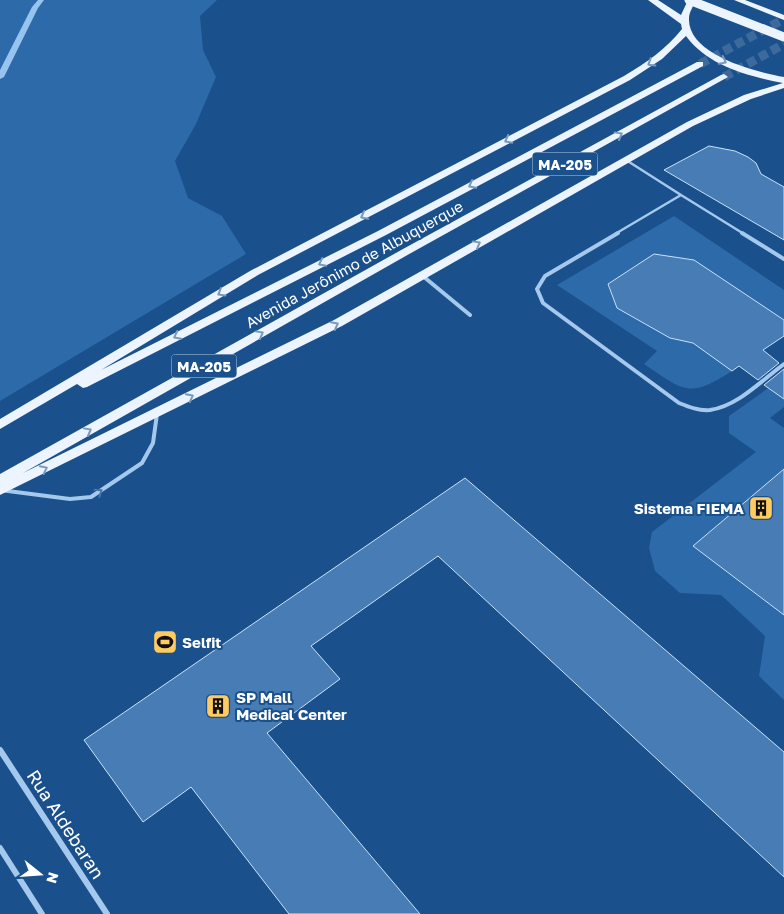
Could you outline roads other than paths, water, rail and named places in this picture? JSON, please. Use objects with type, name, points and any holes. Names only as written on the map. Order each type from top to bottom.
[{"type":"main road","points":[[652,0],[672,11],[685,26],[695,42],[708,54],[726,64],[748,72],[784,80]]},
{"type":"main road","points":[[0,425],[254,274],[627,78],[657,60],[677,43],[685,26],[686,9],[691,0],[784,37]]},
{"type":"main road","points":[[738,0],[784,18]]},
{"type":"main road","name":"Avenida Jerônimo de Albuquerque","points":[[0,425],[382,233],[700,64]]},
{"type":"main road","name":"Avenida Jerônimo de Albuquerque","points":[[0,480],[416,246],[724,77]]},
{"type":"main road","points":[[0,490],[338,323],[626,160],[726,106],[768,89],[784,85]]},
{"type":"street","name":"Rua Aldebaran","points":[[0,750],[107,914]]},
{"type":"street","points":[[0,848],[42,914]]},
{"type":"lane","points":[[626,160],[784,259]]},
{"type":"lane","points":[[681,195],[545,276],[539,281],[536,289],[538,296],[543,303],[679,403],[694,409],[710,410],[726,404],[784,364]]},
{"type":"lane","points":[[422,275],[470,315]]},
{"type":"lane","points":[[0,490],[70,500],[91,497],[142,463],[153,443],[157,414]]},
{"type":"waterway","points":[[0,77],[35,7],[41,0]]},
{"type":"tunnel","points":[[700,64],[784,19]]},
{"type":"tunnel","points":[[724,77],[784,44]]},
{"type":"place","name":"Sistema FIEMA","points":[[761,508]]},
{"type":"place","name":"Selfit","points":[[165,642]]},
{"type":"place","name":"SP Mall Medical Center","points":[[218,706]]}]
